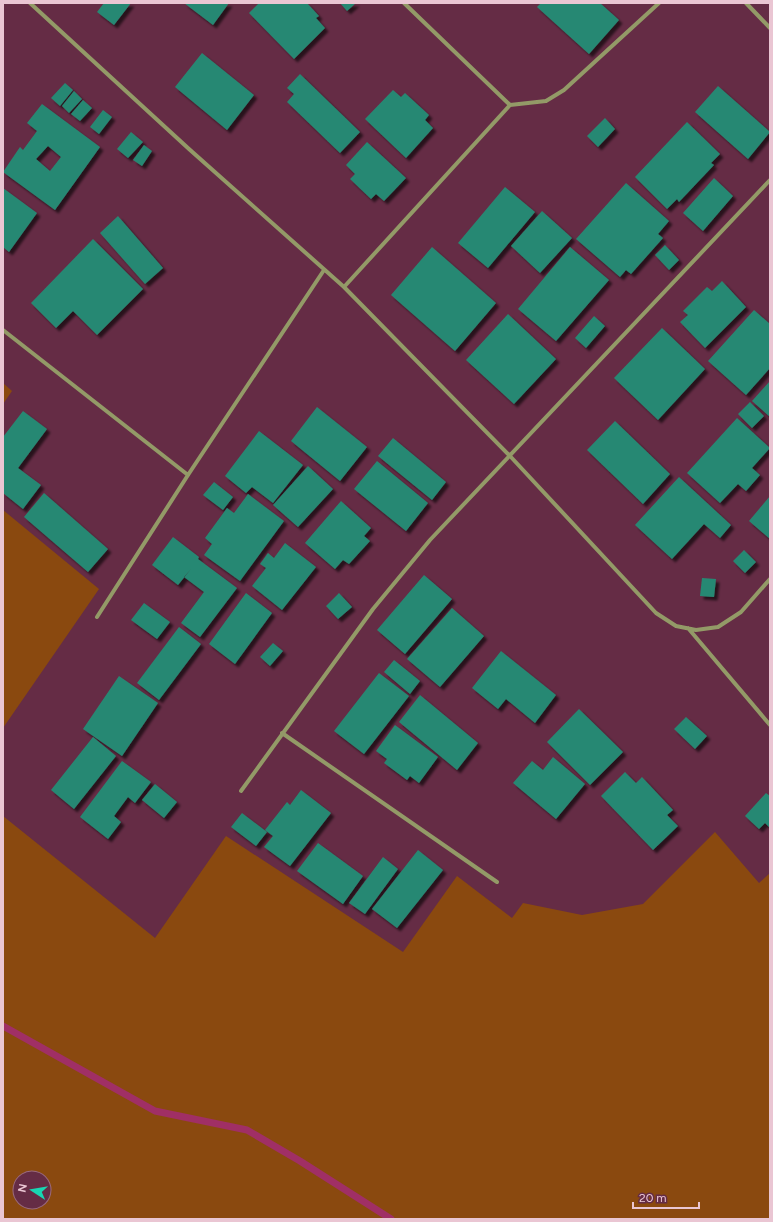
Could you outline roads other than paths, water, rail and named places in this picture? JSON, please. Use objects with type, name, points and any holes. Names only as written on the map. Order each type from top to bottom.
[{"type":"street","points":[[30,3],[189,149],[344,287],[510,456],[656,613],[676,626],[696,630],[718,627],[741,612],[770,579]]},
{"type":"street","points":[[404,3],[510,105]]},
{"type":"street","points":[[344,287],[510,105],[546,101],[564,90],[659,3]]},
{"type":"street","points":[[746,3],[770,28]]},
{"type":"street","points":[[241,791],[373,609],[430,540],[770,180]]},
{"type":"street","points":[[97,617],[188,475],[324,270]]},
{"type":"street","points":[[3,330],[188,475]]},
{"type":"street","points":[[688,628],[770,725]]},
{"type":"street","points":[[282,733],[497,882]]},
{"type":"waterway","points":[[3,1026],[155,1111],[247,1130],[300,1161],[391,1219]]}]
